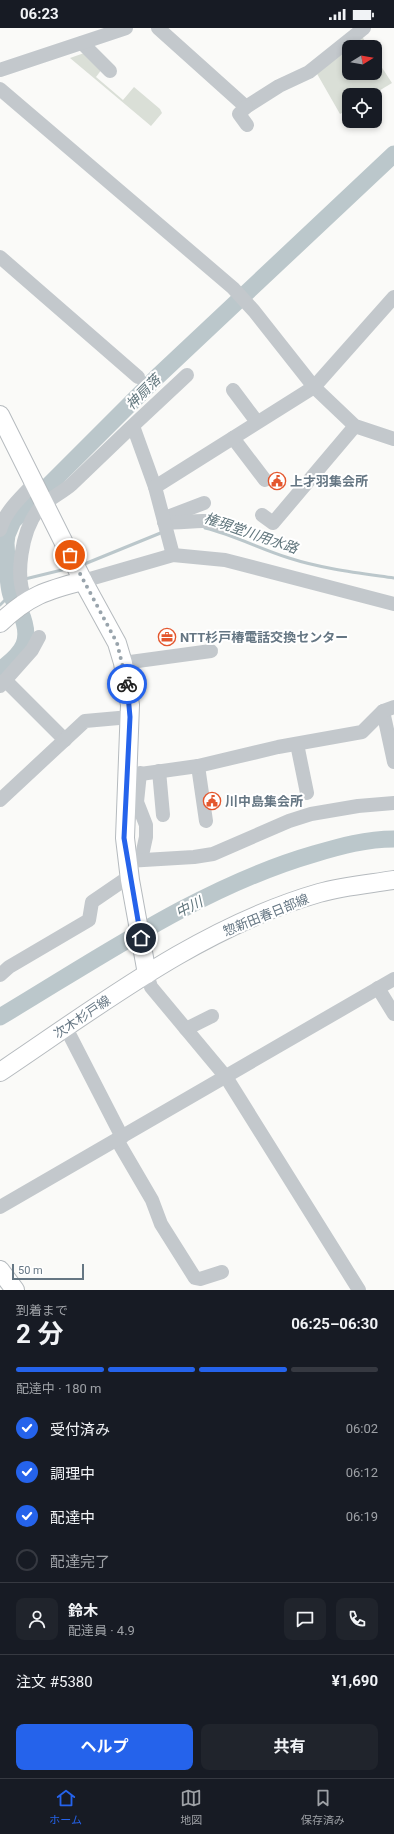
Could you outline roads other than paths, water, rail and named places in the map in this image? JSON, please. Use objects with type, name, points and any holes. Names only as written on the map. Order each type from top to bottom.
[{"type":"main road","points":[[0,415],[35,482],[83,581],[117,643],[123,663],[129,693],[133,774],[124,821],[147,974]]},
{"type":"main road","points":[[1,618],[26,600],[47,590],[83,581]]},
{"type":"main road","name":"惣新田春日部線","points":[[147,974],[229,929],[294,901],[321,893],[354,886],[394,880]]},
{"type":"main road","name":"次木杉戸線","points":[[0,1072],[147,974]]},
{"type":"main road","points":[[0,1270],[15,1290]]},
{"type":"street","points":[[0,70],[126,28]]},
{"type":"street","points":[[158,28],[246,106]]},
{"type":"street","points":[[246,125],[239,114],[246,106],[279,86],[309,72],[364,28]]},
{"type":"street","points":[[82,43],[110,70]]},
{"type":"street","points":[[0,89],[233,288],[254,311],[314,386],[355,426],[394,439]]},
{"type":"street","points":[[0,258],[138,377]]},
{"type":"street","points":[[155,487],[314,386],[394,297]]},
{"type":"street","points":[[26,600],[21,591],[22,551],[24,541],[39,509],[65,490],[187,374]]},
{"type":"street","points":[[233,390],[257,422]]},
{"type":"street","points":[[133,426],[155,487],[174,555]]},
{"type":"street","points":[[262,515],[273,523],[355,426]]},
{"type":"street","points":[[233,438],[265,480]]},
{"type":"street","points":[[0,530],[6,513],[35,482]]},
{"type":"street","points":[[164,522],[170,516],[204,503]]},
{"type":"street","points":[[164,522],[173,523],[202,520],[222,524]]},
{"type":"street","points":[[83,581],[174,555],[225,560],[394,604]]},
{"type":"street","points":[[39,638],[32,650],[3,683],[65,740]]},
{"type":"street","points":[[123,663],[211,651]]},
{"type":"street","points":[[133,774],[198,766],[297,744],[362,732],[388,709]]},
{"type":"street","points":[[388,709],[394,762]]},
{"type":"street","points":[[0,800],[85,721],[130,717]]},
{"type":"street","points":[[297,744],[307,793]]},
{"type":"street","points":[[198,766],[206,821]]},
{"type":"street","points":[[159,771],[163,815]]},
{"type":"street","points":[[358,806],[380,797],[394,794]]},
{"type":"street","points":[[2,973],[9,967],[89,920],[92,902],[132,869],[213,854],[289,821],[311,814],[358,806],[394,803]]},
{"type":"street","points":[[147,974],[151,987],[226,1077],[359,1290]]},
{"type":"street","points":[[0,1207],[394,979]]},
{"type":"street","points":[[378,988],[394,1014]]},
{"type":"street","points":[[186,1029],[212,1016]]},
{"type":"street","points":[[66,1028],[152,1200],[161,1224],[195,1278],[200,1279],[222,1272]]},
{"type":"waterway","name":"神扇落","points":[[0,670],[20,651],[26,638],[24,621],[12,597],[7,570],[6,543],[7,535],[13,521],[158,376],[394,154]]},
{"type":"waterway","name":"権現堂川用水路","points":[[205,528],[226,534],[302,562],[394,578]]},
{"type":"waterway","name":"権現堂川用水路","points":[[82,565],[163,532]]},
{"type":"waterway","name":"権現堂川用水路","points":[[25,579],[70,568]]},
{"type":"waterway","name":"権現堂川用水路","points":[[0,605],[11,594],[16,585]]},
{"type":"waterway","name":"中川","points":[[0,1017],[152,925],[232,885],[273,868],[324,851],[364,842],[394,839]]},
{"type":"place","name":"上才羽集会所","points":[[277,481]]},
{"type":"place","name":"NTT杉戸椿電話交換センター","points":[[167,637]]},
{"type":"place","name":"川中島集会所","points":[[212,801]]}]
